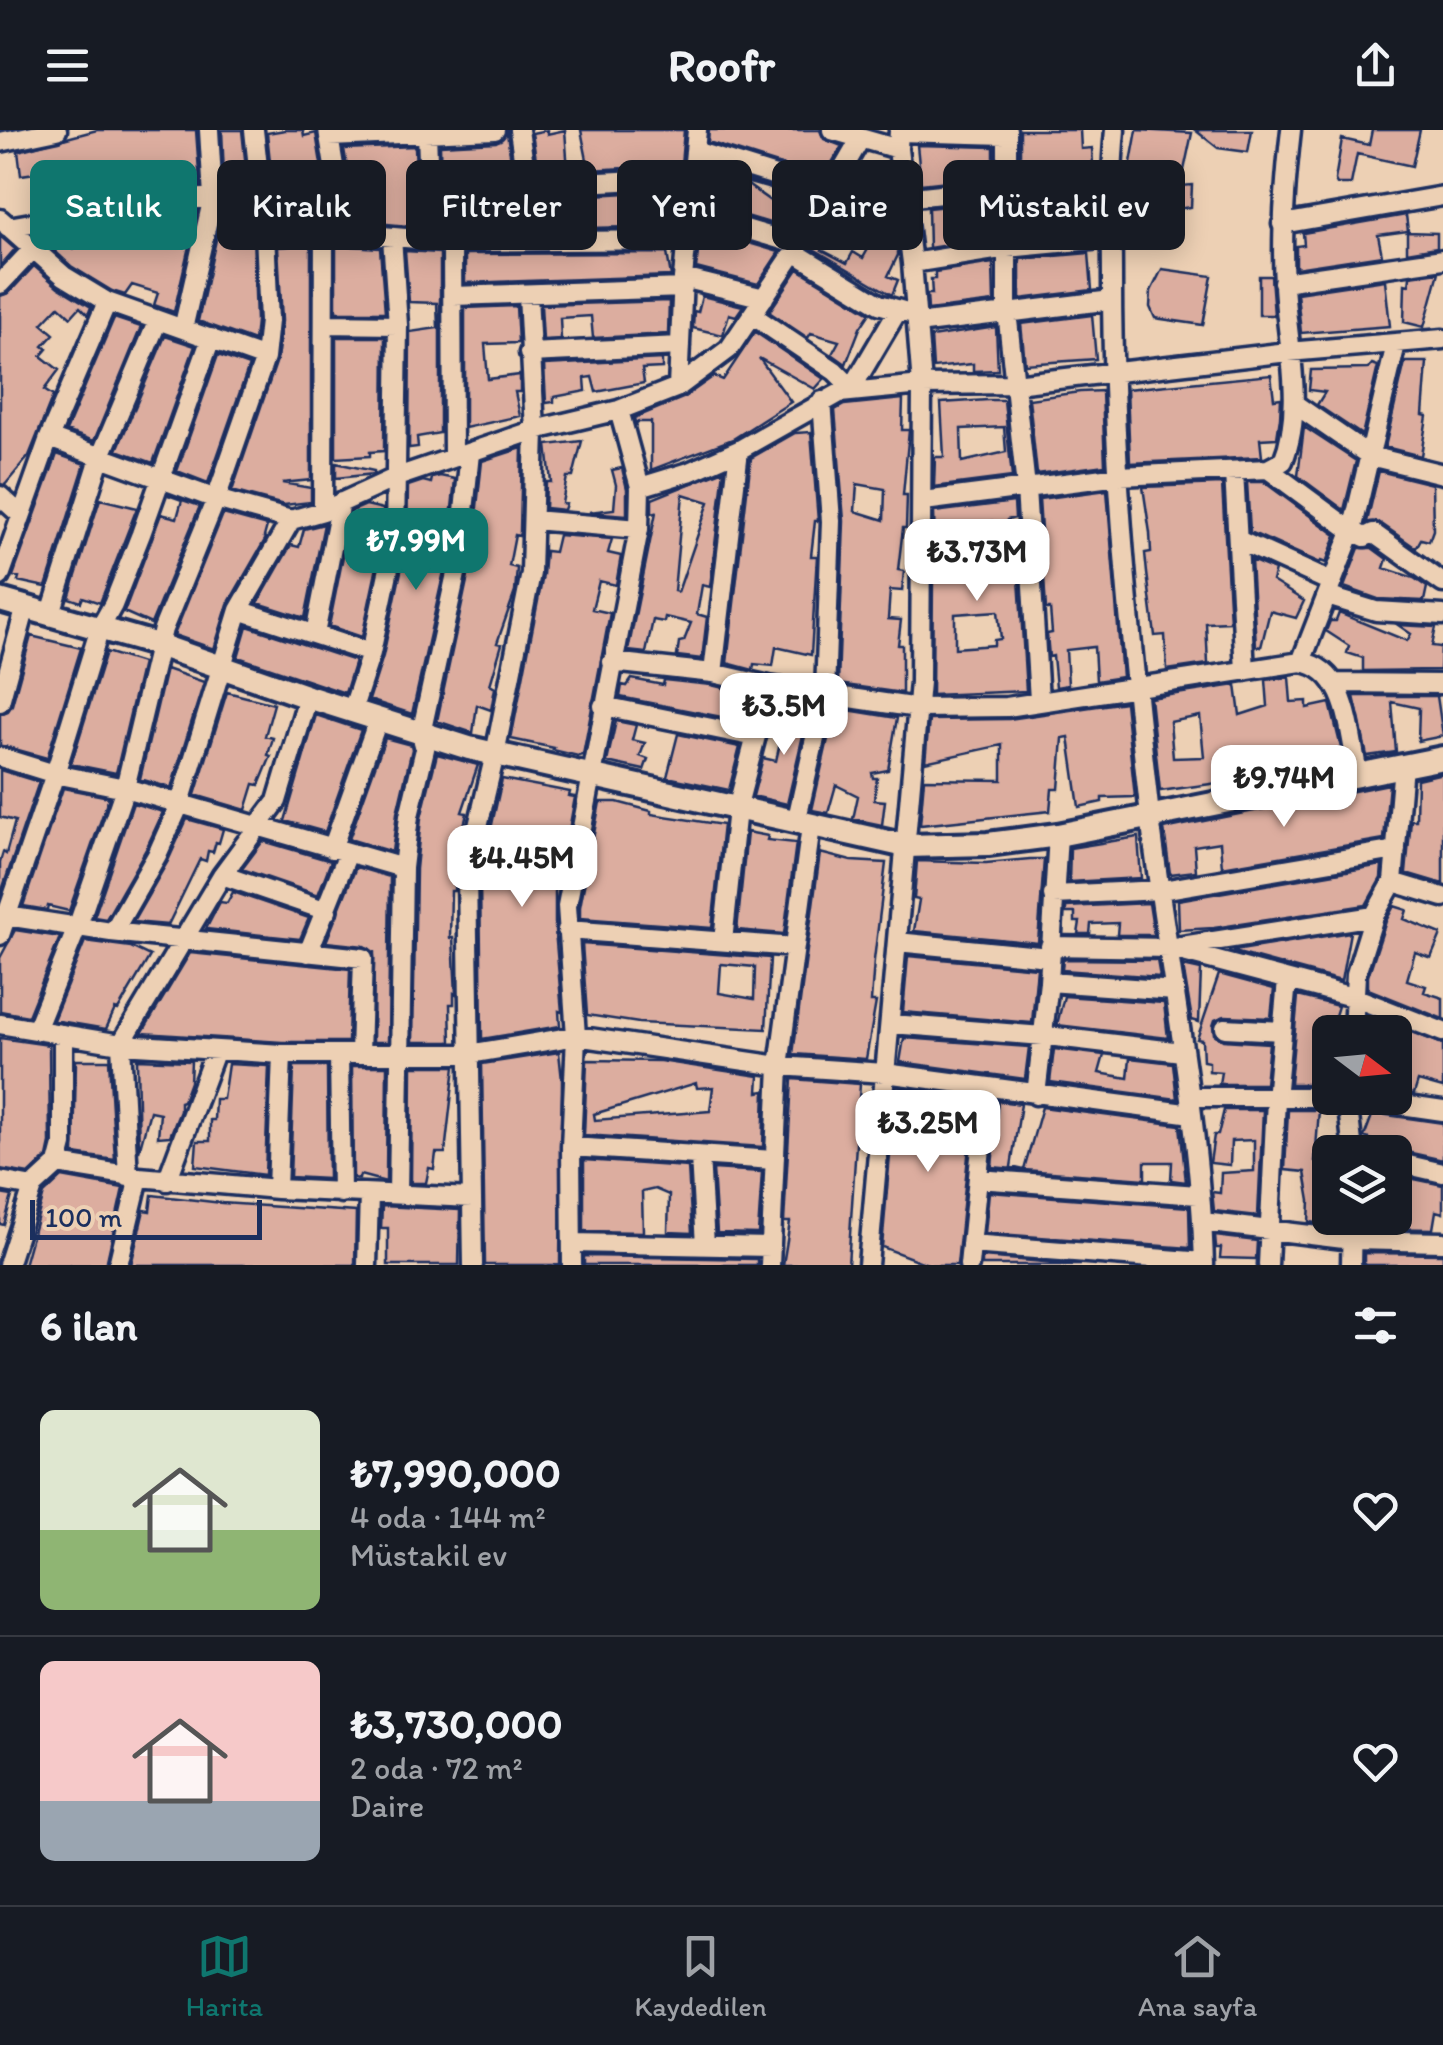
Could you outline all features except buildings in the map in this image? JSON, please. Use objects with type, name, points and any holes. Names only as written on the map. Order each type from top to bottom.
[{"type":"street","points":[[0,142],[57,130]]},
{"type":"street","points":[[183,329],[213,198],[209,130]]},
{"type":"street","points":[[254,130],[257,160]]},
{"type":"street","points":[[333,160],[328,134],[496,130]]},
{"type":"street","points":[[519,130],[525,160]]},
{"type":"street","points":[[694,160],[698,130]]},
{"type":"street","points":[[832,130],[860,138],[1006,133],[1006,160]]},
{"type":"street","points":[[1112,160],[1115,130]]},
{"type":"street","points":[[924,500],[1120,476],[1268,469],[1283,461],[1296,405],[1288,352],[1282,224],[1291,130]]},
{"type":"street","points":[[427,133],[428,160]]},
{"type":"street","points":[[848,160],[860,138]]},
{"type":"street","points":[[695,152],[772,175]]},
{"type":"street","points":[[1282,224],[1443,196]]},
{"type":"street","points":[[4,223],[213,198]]},
{"type":"street","points":[[4,223],[30,246]]},
{"type":"street","points":[[386,236],[406,238]]},
{"type":"street","points":[[352,711],[371,653],[395,540],[398,325],[392,237]]},
{"type":"street","points":[[0,284],[33,250]]},
{"type":"street","points":[[35,250],[64,276],[107,302],[266,358]]},
{"type":"street","points":[[36,1030],[78,925],[124,788],[158,645],[266,358],[266,250]]},
{"type":"street","points":[[315,634],[332,506],[324,250]]},
{"type":"street","points":[[398,1195],[402,868],[425,749],[421,734],[459,560],[462,456],[452,250]]},
{"type":"street","points":[[678,388],[685,250]]},
{"type":"street","points":[[49,438],[216,499],[291,520],[398,476],[535,430],[619,410],[678,388],[729,349],[796,250]]},
{"type":"street","points":[[799,250],[880,304],[911,317],[1112,300]]},
{"type":"street","points":[[868,1265],[918,708],[924,500],[922,385],[911,317],[910,250]]},
{"type":"street","points":[[912,263],[994,250]]},
{"type":"street","points":[[1007,250],[1007,310],[1026,488],[1039,700]]},
{"type":"street","points":[[971,1244],[1204,1264],[1191,1105],[1150,817],[1137,687],[1112,374],[1112,250]]},
{"type":"street","points":[[1284,282],[1443,259]]},
{"type":"street","points":[[454,296],[528,295],[683,283],[764,298]]},
{"type":"street","points":[[473,1265],[467,873],[530,573],[535,430],[528,295]]},
{"type":"street","points":[[0,576],[49,438],[107,302]]},
{"type":"street","points":[[752,315],[834,371],[853,390]]},
{"type":"street","points":[[853,390],[911,317]]},
{"type":"street","points":[[51,613],[100,458],[158,320]]},
{"type":"street","points":[[324,324],[398,325]]},
{"type":"street","points":[[211,338],[113,606],[100,628],[56,774],[2,922],[78,925],[362,958],[360,1054]]},
{"type":"street","points":[[640,487],[689,472],[738,450],[822,401],[853,390],[1014,384],[1288,352],[1443,339]]},
{"type":"street","points":[[1301,662],[1352,531],[1396,344]]},
{"type":"street","points":[[529,352],[680,346]]},
{"type":"street","points":[[572,1242],[705,1246],[770,1256],[779,1066],[795,946],[803,824],[825,694],[831,521],[822,401]]},
{"type":"street","points":[[1296,405],[1370,456],[1443,474]]},
{"type":"street","points":[[572,1265],[571,1148],[576,1036],[567,906],[639,529],[640,487],[619,410]]},
{"type":"street","points":[[713,674],[738,450]]},
{"type":"street","points":[[1268,469],[1352,531],[1365,537],[1373,533],[1443,583]]},
{"type":"street","points":[[1234,472],[1245,671]]},
{"type":"street","points":[[0,496],[22,515]]},
{"type":"street","points":[[0,507],[22,515]]},
{"type":"street","points":[[113,932],[156,856],[178,806],[239,610],[291,520]]},
{"type":"street","points":[[533,520],[639,529]]},
{"type":"street","points":[[1238,540],[1376,611],[1443,615]]},
{"type":"street","points":[[0,600],[158,645],[421,734],[906,846],[988,844],[1058,835],[1443,758]]},
{"type":"street","points":[[0,702],[26,606]]},
{"type":"street","points":[[239,610],[371,653]]},
{"type":"street","points":[[612,662],[713,674],[918,708],[1006,706],[1301,662],[1320,666],[1336,684],[1358,772]]},
{"type":"street","points":[[1336,684],[1443,684]]},
{"type":"street","points":[[723,942],[737,810],[769,686]]},
{"type":"street","points":[[118,1265],[134,1177],[121,1044],[222,875],[277,800],[308,697]]},
{"type":"street","points":[[604,706],[756,737]]},
{"type":"street","points":[[308,953],[327,911],[378,720]]},
{"type":"street","points":[[0,757],[124,788],[402,868]]},
{"type":"street","points":[[1354,1015],[1356,974],[1374,916],[1393,882],[1403,765]]},
{"type":"street","points":[[1036,1094],[1050,982],[1058,835]]},
{"type":"street","points":[[1053,896],[1162,890],[1396,850]]},
{"type":"street","points":[[222,875],[327,911]]},
{"type":"street","points":[[1393,882],[1443,898]]},
{"type":"street","points":[[897,942],[1049,952],[1169,948],[1374,916]]},
{"type":"street","points":[[567,930],[795,946]]},
{"type":"street","points":[[1169,948],[1356,998],[1443,1032]]},
{"type":"street","points":[[1268,1265],[1276,1099],[1287,981]]},
{"type":"street","points":[[1050,982],[1175,991]]},
{"type":"street","points":[[0,1024],[121,1044],[282,1054],[469,1054],[576,1036],[779,1066],[885,1073],[1036,1094],[1191,1105],[1312,1098]]},
{"type":"street","points":[[892,1024],[1182,1052]]},
{"type":"street","points":[[1225,1028],[1282,1031]]},
{"type":"street","points":[[8,1265],[33,1187],[58,1164],[63,1145],[63,1034]]},
{"type":"street","points":[[168,1181],[214,1052]]},
{"type":"street","points":[[276,1190],[282,1054]]},
{"type":"street","points":[[339,1054],[342,1193]]},
{"type":"street","points":[[969,1265],[986,1088]]},
{"type":"street","points":[[1412,1107],[1443,1111]]},
{"type":"street","points":[[571,1148],[774,1160]]},
{"type":"street","points":[[700,1156],[705,1246]]},
{"type":"street","points":[[58,1164],[134,1177],[276,1190],[472,1198]]},
{"type":"street","points":[[1412,1166],[1443,1173]]},
{"type":"street","points":[[978,1179],[1198,1195]]},
{"type":"street","points":[[0,1182],[33,1187]]},
{"type":"street","points":[[368,1265],[369,1194]]},
{"type":"street","points":[[1203,1222],[1352,1240],[1443,1242]]},
{"type":"street","points":[[1350,1265],[1352,1235]]}]
